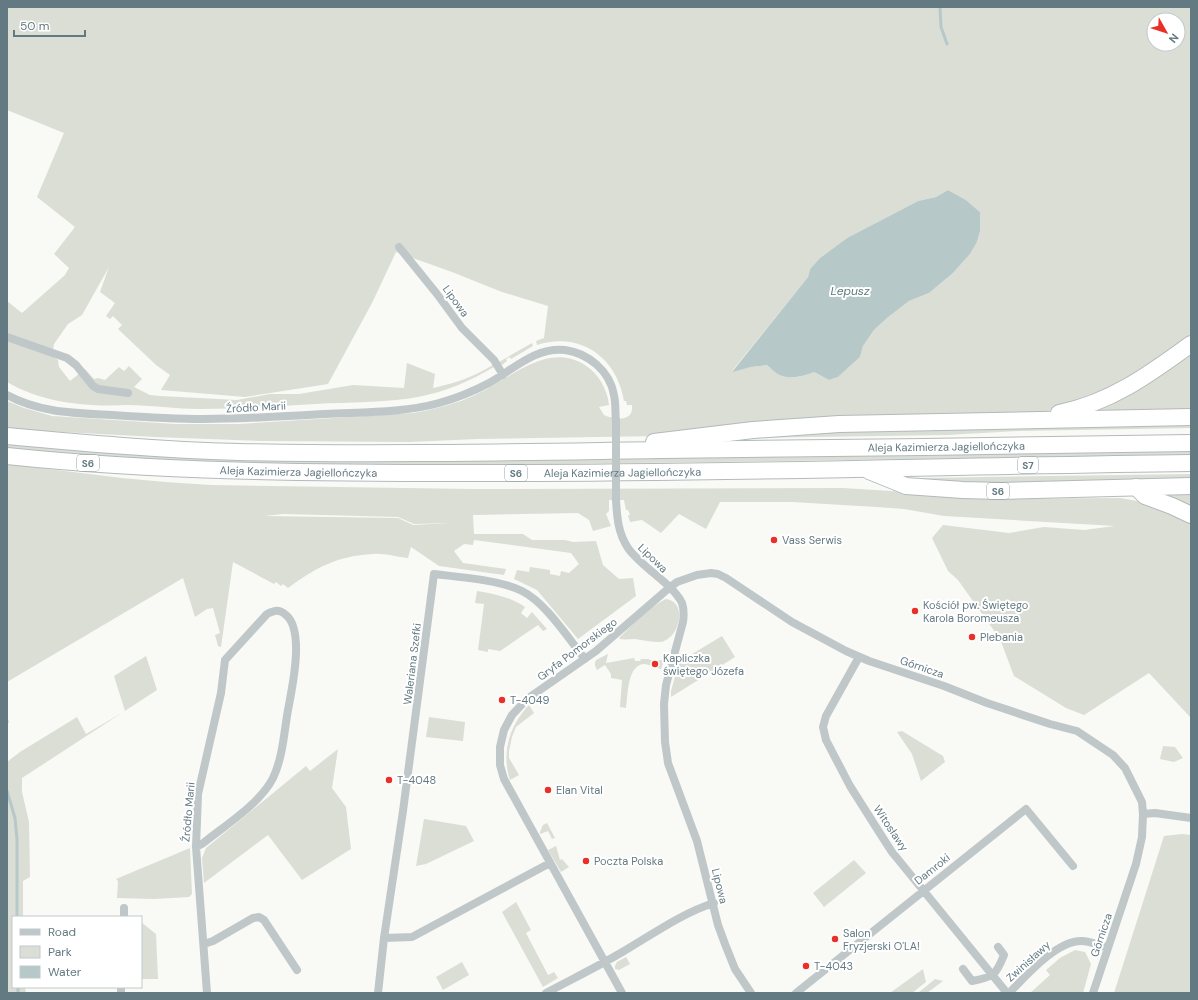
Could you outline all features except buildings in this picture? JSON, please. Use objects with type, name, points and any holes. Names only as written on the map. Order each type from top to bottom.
[{"type":"highway","name":"S6","points":[[596,451],[665,440],[796,426],[876,422],[1024,420],[1077,410],[1118,393],[1133,385],[1191,344]]},
{"type":"highway","points":[[1024,420],[1191,417]]},
{"type":"highway","name":"Aleja Kazimierza Jagiellończyka","points":[[7,436],[90,443],[237,452],[364,454],[1191,443]]},
{"type":"highway","name":"Aleja Kazimierza Jagiellończyka","points":[[7,456],[168,468],[322,473],[592,474],[1191,463]]},
{"type":"highway","name":"S6","points":[[864,468],[906,486],[939,489],[1001,491],[1191,486]]},
{"type":"highway","points":[[1136,487],[1145,496],[1191,515]]},
{"type":"street","name":"Lipowa","points":[[398,247],[437,294],[462,328],[494,360],[503,375],[528,358],[545,351],[564,350],[581,354],[599,367],[608,379],[614,395],[616,422],[616,500],[617,519],[621,535],[627,547],[636,558],[679,598],[684,612],[683,622],[666,685],[664,718],[668,764],[697,841],[714,903],[718,926],[731,961],[751,993]]},
{"type":"street","points":[[7,337],[61,356],[76,365],[93,386],[98,389],[128,393]]},
{"type":"street","points":[[69,370],[76,365]]},
{"type":"street","name":"Źródło Marii","points":[[7,395],[27,404],[54,411],[171,419],[239,419],[418,408],[465,394],[503,375]]},
{"type":"street","name":"Górnicza","points":[[669,588],[677,582],[697,575],[711,573],[718,574],[792,622],[859,657],[944,686],[987,703],[1050,724],[1077,731],[1112,755],[1125,768],[1142,802],[1142,838],[1136,864],[1093,993]]},
{"type":"street","name":"Waleriana Szefki","points":[[378,993],[384,938],[403,810],[434,574],[508,586],[523,591],[546,610],[585,659]]},
{"type":"street","name":"Gryfa Pomorskiego","points":[[622,993],[504,779],[500,765],[500,747],[504,730],[512,715],[527,699],[611,639],[669,588]]},
{"type":"street","name":"Źródło Marii","points":[[196,847],[202,844],[245,810],[265,792],[279,763],[295,670],[296,642],[292,624],[288,616],[281,611],[275,610],[267,614],[225,660],[221,693],[198,794],[196,847],[207,993]]},
{"type":"street","name":"Witosławy","points":[[859,657],[826,716],[823,727],[826,740],[850,786],[888,846],[1008,993]]},
{"type":"street","name":"Damroki","points":[[796,993],[1026,809],[1073,866]]},
{"type":"street","points":[[1143,814],[1155,813],[1191,818]]},
{"type":"street","points":[[384,938],[412,937],[550,863]]},
{"type":"street","points":[[546,993],[605,962],[663,928],[705,906],[714,903]]},
{"type":"street","points":[[124,908],[124,916]]},
{"type":"street","points":[[204,944],[213,941],[253,918],[259,917],[264,920],[297,970]]},
{"type":"street","name":"Zwinisławy","points":[[1008,993],[1062,945],[1084,941],[1108,948]]},
{"type":"street","points":[[963,969],[972,981],[988,978],[998,970],[1004,955],[998,947]]},
{"type":"green space","points":[[7,7],[1191,7],[1191,338],[1139,375],[1108,393],[1067,408],[1032,413],[855,418],[768,424],[658,436],[478,439],[408,442],[264,441],[7,429],[7,401],[24,408],[52,416],[175,424],[239,424],[413,413],[462,401],[529,365],[557,357],[571,359],[585,365],[598,377],[602,382],[609,405],[599,407],[604,415],[618,419],[627,417],[632,411],[632,405],[627,405],[626,401],[624,401],[614,372],[605,361],[594,352],[582,345],[568,342],[553,342],[537,345],[536,341],[544,338],[548,306],[502,292],[396,252],[372,303],[328,384],[245,397],[161,390],[170,375],[156,365],[118,329],[122,325],[113,316],[110,319],[106,316],[115,303],[100,292],[109,267],[82,315],[68,324],[54,344],[52,356],[58,360],[59,367],[70,381],[80,373],[92,389],[103,393],[127,395],[128,389],[123,391],[98,387],[83,370],[85,369],[94,379],[98,378],[105,380],[119,367],[124,371],[129,366],[142,379],[134,387],[150,395],[237,400],[270,394],[299,394],[353,385],[404,388],[407,363],[435,374],[433,388],[464,379],[493,365],[494,367],[457,385],[418,397],[380,401],[244,408],[191,409],[136,405],[81,404],[50,399],[21,389],[7,382],[7,301],[22,313],[65,275],[69,268],[54,254],[75,227],[37,197],[64,133],[7,110]],"holes":[[[948,190],[966,200],[980,212],[980,231],[977,242],[970,254],[953,273],[929,293],[909,301],[874,330],[863,346],[860,357],[838,377],[829,380],[814,372],[789,377],[779,374],[767,365],[732,371],[808,277],[810,269],[820,258],[847,238],[918,201],[936,197]]]},
{"type":"green space","points":[[532,343],[533,346],[511,359],[510,357],[506,359],[507,361],[502,365],[499,362]]},
{"type":"green space","points":[[1191,348],[1191,413],[1075,415]]},
{"type":"green space","points":[[1191,421],[1191,428],[1019,431],[947,435],[753,438],[774,433]]},
{"type":"green space","points":[[7,443],[333,461],[524,460],[1191,451],[1191,455],[428,466],[237,463],[120,458],[7,448]]},
{"type":"green space","points":[[7,464],[122,478],[211,485],[473,489],[843,488],[985,499],[1120,498],[1149,503],[1191,520],[1191,718],[1149,673],[1084,715],[1066,708],[1014,676],[1000,639],[958,580],[948,571],[932,538],[943,525],[1009,533],[1044,527],[1084,530],[1115,526],[944,516],[904,509],[792,502],[720,502],[706,529],[679,514],[661,533],[642,520],[630,522],[628,515],[630,515],[628,510],[626,510],[624,500],[609,500],[609,511],[606,514],[611,526],[593,531],[589,520],[578,513],[473,515],[474,534],[523,534],[532,540],[565,540],[573,542],[596,541],[603,565],[619,579],[633,578],[636,596],[578,639],[537,590],[514,579],[517,570],[529,572],[530,567],[550,570],[550,574],[560,576],[561,571],[569,573],[579,564],[571,553],[474,540],[473,545],[464,544],[454,551],[463,563],[506,569],[504,575],[439,566],[411,547],[408,558],[377,554],[360,555],[338,560],[308,574],[288,588],[283,584],[281,586],[276,582],[274,584],[233,562],[221,647],[218,646],[215,635],[220,633],[213,608],[207,609],[195,617],[183,578],[7,682]],"holes":[[[283,514],[398,517],[414,524],[450,523],[413,525],[398,518],[264,516]]]},
{"type":"green space","points":[[1191,474],[1191,480],[980,483],[922,480],[924,478]]},
{"type":"green space","points":[[1191,492],[1191,510],[1157,493]]},
{"type":"green space","points":[[477,591],[502,596],[514,601],[525,607],[521,613],[527,618],[532,612],[547,629],[543,631],[538,625],[500,651],[488,649],[488,652],[478,650],[484,604],[475,603]]},
{"type":"green space","points":[[666,599],[673,601],[679,611],[678,625],[671,636],[662,642],[619,638],[648,611]]},
{"type":"green space","points":[[722,636],[735,657],[671,697],[671,691],[679,662]]},
{"type":"green space","points":[[608,654],[606,663],[634,658],[635,661],[640,661],[641,659],[653,661],[664,660],[661,669],[645,664],[639,665],[635,669],[628,688],[626,708],[620,707],[622,680],[611,678],[611,674],[605,665],[597,670],[595,666],[596,660]]},
{"type":"green space","points":[[146,656],[157,690],[125,711],[114,676]]},
{"type":"green space","points":[[529,705],[534,713],[516,727],[512,737],[509,758],[519,775],[510,780],[506,759],[509,740],[517,721]]},
{"type":"green space","points":[[123,712],[22,778],[22,792],[29,822],[30,877],[23,881],[23,916],[12,916],[12,988],[25,988],[26,993],[7,993],[7,762],[20,752],[77,717],[86,734]]},
{"type":"green space","points":[[429,717],[465,722],[463,741],[426,737]]},
{"type":"green space","points":[[902,731],[943,756],[945,762],[921,781],[912,754],[897,732]]},
{"type":"green space","points":[[1163,746],[1175,747],[1183,758],[1174,762],[1160,759]]},
{"type":"green space","points":[[338,749],[332,788],[346,807],[351,849],[302,880],[268,835],[204,883],[202,858],[206,848],[306,766],[310,771]]},
{"type":"green space","points":[[424,819],[466,826],[474,841],[426,864],[416,866]]},
{"type":"green space","points":[[547,823],[555,838],[552,839],[548,831],[540,834],[543,825]]},
{"type":"green space","points":[[1182,834],[1191,835],[1191,993],[1114,993],[1164,836]]},
{"type":"green space","points":[[556,846],[560,860],[562,859],[569,867],[561,872],[548,850]]},
{"type":"green space","points":[[190,848],[192,894],[189,897],[154,899],[117,898],[118,881],[116,879]]},
{"type":"green space","points":[[854,860],[866,873],[824,907],[813,893]]},
{"type":"green space","points":[[516,902],[531,930],[526,933],[548,975],[554,972],[558,978],[543,987],[502,912]]},
{"type":"green space","points":[[142,923],[156,934],[158,979],[142,979]]},
{"type":"green space","points":[[1075,950],[1085,952],[1091,964],[1083,993],[1030,993],[1050,975],[1046,970],[1060,958]]},
{"type":"green space","points":[[626,957],[630,964],[619,970],[615,969],[617,962]]},
{"type":"green space","points":[[462,962],[469,975],[443,990],[436,977]]},
{"type":"green space","points":[[923,969],[926,982],[912,993],[890,993]]},
{"type":"green space","points":[[935,979],[943,981],[927,993],[918,993]]},
{"type":"water","name":"Lepusz","points":[[948,190],[966,200],[980,212],[980,231],[977,242],[970,254],[953,273],[929,293],[909,301],[874,330],[863,346],[860,357],[838,377],[829,380],[814,372],[797,377],[789,377],[776,373],[767,365],[732,372],[808,277],[810,269],[820,258],[847,238],[918,201],[936,197]]},
{"type":"waterway","points":[[940,7],[941,27],[947,44]]},
{"type":"waterway","name":"Źródło Marii","points":[[7,791],[15,818],[17,839],[17,916]]},
{"type":"waterway","name":"Źródło Marii","points":[[18,988],[18,993]]},
{"type":"place","name":"Vass Serwis","points":[[774,540]]},
{"type":"place","name":"Kościół pw. Świętego Karola Boromeusza","points":[[915,611]]},
{"type":"place","name":"Plebania","points":[[972,637]]},
{"type":"place","name":"Kapliczka świętego Józefa","points":[[655,664]]},
{"type":"place","name":"T-4049","points":[[502,700]]},
{"type":"place","name":"T-4048","points":[[389,780]]},
{"type":"place","name":"Elan Vital","points":[[548,790]]},
{"type":"place","name":"Poczta Polska","points":[[586,861]]},
{"type":"place","name":"Salon Fryzjerski O'LA!","points":[[835,939]]},
{"type":"place","name":"T-4043","points":[[806,966]]}]
